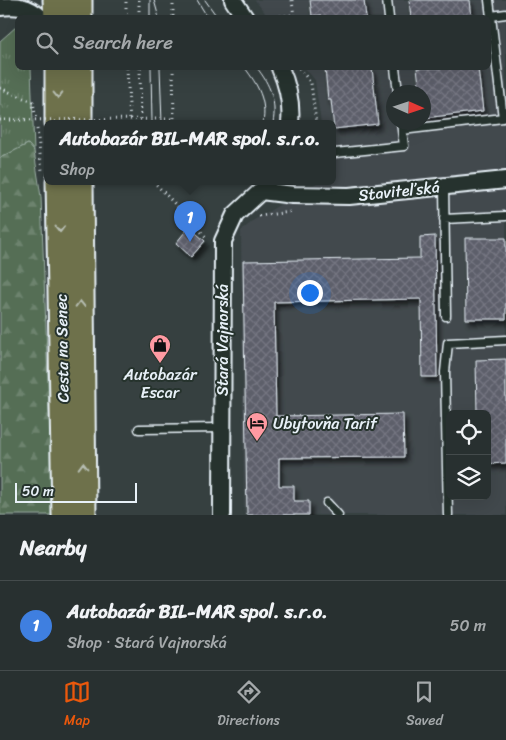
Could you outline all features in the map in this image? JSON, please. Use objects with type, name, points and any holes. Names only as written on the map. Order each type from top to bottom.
[{"type":"main road","points":[[56,0],[57,15]]},
{"type":"main road","points":[[79,0],[79,15]]},
{"type":"main road","points":[[58,70],[58,120]]},
{"type":"main road","points":[[79,70],[79,120]]},
{"type":"main road","name":"Cesta na Senec","points":[[59,185],[64,515]]},
{"type":"main road","name":"Cesta na Senec","points":[[80,185],[83,515]]},
{"type":"street","points":[[0,7],[7,0]]},
{"type":"street","points":[[73,0],[78,15]]},
{"type":"street","points":[[233,0],[243,15]]},
{"type":"street","points":[[0,7],[24,7],[36,15]]},
{"type":"street","points":[[281,70],[287,83],[290,100],[290,120]]},
{"type":"street","name":"Staviteľská","points":[[264,186],[294,195],[349,196],[506,180]]},
{"type":"street","name":"Stará Vajnorská","points":[[222,515],[223,241],[235,215],[264,186]]},
{"type":"lane","points":[[387,0],[389,15]]},
{"type":"lane","points":[[489,0],[491,15]]},
{"type":"lane","points":[[431,124],[502,118],[491,16],[506,14]]},
{"type":"lane","points":[[395,70],[397,85]]},
{"type":"lane","points":[[336,153],[404,146],[402,130]]},
{"type":"lane","points":[[444,186],[446,316]]},
{"type":"lane","points":[[444,219],[506,216]]},
{"type":"lane","points":[[448,515],[444,372],[448,343],[506,340]]},
{"type":"lane","points":[[140,429],[222,428]]},
{"type":"lane","points":[[327,503],[338,515]]},
{"type":"path","points":[[126,0],[126,15]]},
{"type":"path","points":[[139,0],[139,15]]},
{"type":"path","points":[[172,0],[173,15]]},
{"type":"path","points":[[292,0],[294,15]]},
{"type":"path","points":[[127,70],[130,120]]},
{"type":"path","points":[[140,70],[141,120]]},
{"type":"path","points":[[158,120],[174,119],[173,70]]},
{"type":"path","points":[[301,70],[311,83],[316,120]]},
{"type":"path","points":[[0,88],[33,102]]},
{"type":"path","points":[[0,120],[44,120]]},
{"type":"path","points":[[157,185],[206,236],[222,262]]},
{"type":"path","points":[[250,216],[297,211]]},
{"type":"shaded area","points":[[255,0],[506,0],[506,515],[244,515],[241,231],[254,220],[313,185],[336,185],[336,120],[321,120],[315,80],[307,70],[491,70],[491,15],[266,15]]},
{"type":"green space","points":[[15,28],[15,70],[31,70],[34,151],[28,144],[0,158],[0,41]]},
{"type":"green space","points":[[28,144],[34,151],[41,197],[53,515],[0,515],[0,158]]},
{"type":"building","points":[[310,0],[364,0],[366,15],[312,15]]},
{"type":"building","points":[[409,0],[470,0],[472,15],[411,15]]},
{"type":"building","points":[[325,70],[372,70],[378,124],[336,129],[336,120],[333,120],[331,100],[328,100]]},
{"type":"building","points":[[417,70],[478,70],[483,111],[431,117],[431,85],[419,85]]},
{"type":"building","points":[[189,227],[205,241],[191,257],[176,243]]},
{"type":"building","points":[[435,236],[437,377],[422,377],[421,299],[274,302],[276,416],[403,414],[404,457],[279,458],[279,486],[294,486],[294,501],[309,501],[309,515],[247,515],[243,261],[420,258],[420,237]]},
{"type":"building","points":[[465,238],[506,238],[506,319],[466,319]]},
{"type":"building","points":[[506,359],[506,463],[491,464],[491,410],[477,410],[476,360]]},
{"type":"tram line","points":[[150,0],[150,15]]},
{"type":"tram line","points":[[154,0],[158,15]]},
{"type":"tram line","points":[[197,0],[206,15]]},
{"type":"tram line","points":[[205,0],[216,15]]},
{"type":"tram line","points":[[151,70],[152,120]]},
{"type":"tram line","points":[[160,70],[162,120]]},
{"type":"tram line","points":[[246,70],[260,94],[264,108],[263,120]]},
{"type":"tram line","points":[[258,70],[269,87],[274,108],[273,120]]},
{"type":"place","name":"Autobazár BIL-MAR spol. s.r.o.","points":[[190,242]]},
{"type":"place","name":"Autobazár Escar","points":[[160,364]]},
{"type":"place","name":"Ubytovňa Tarif","points":[[257,442]]}]
